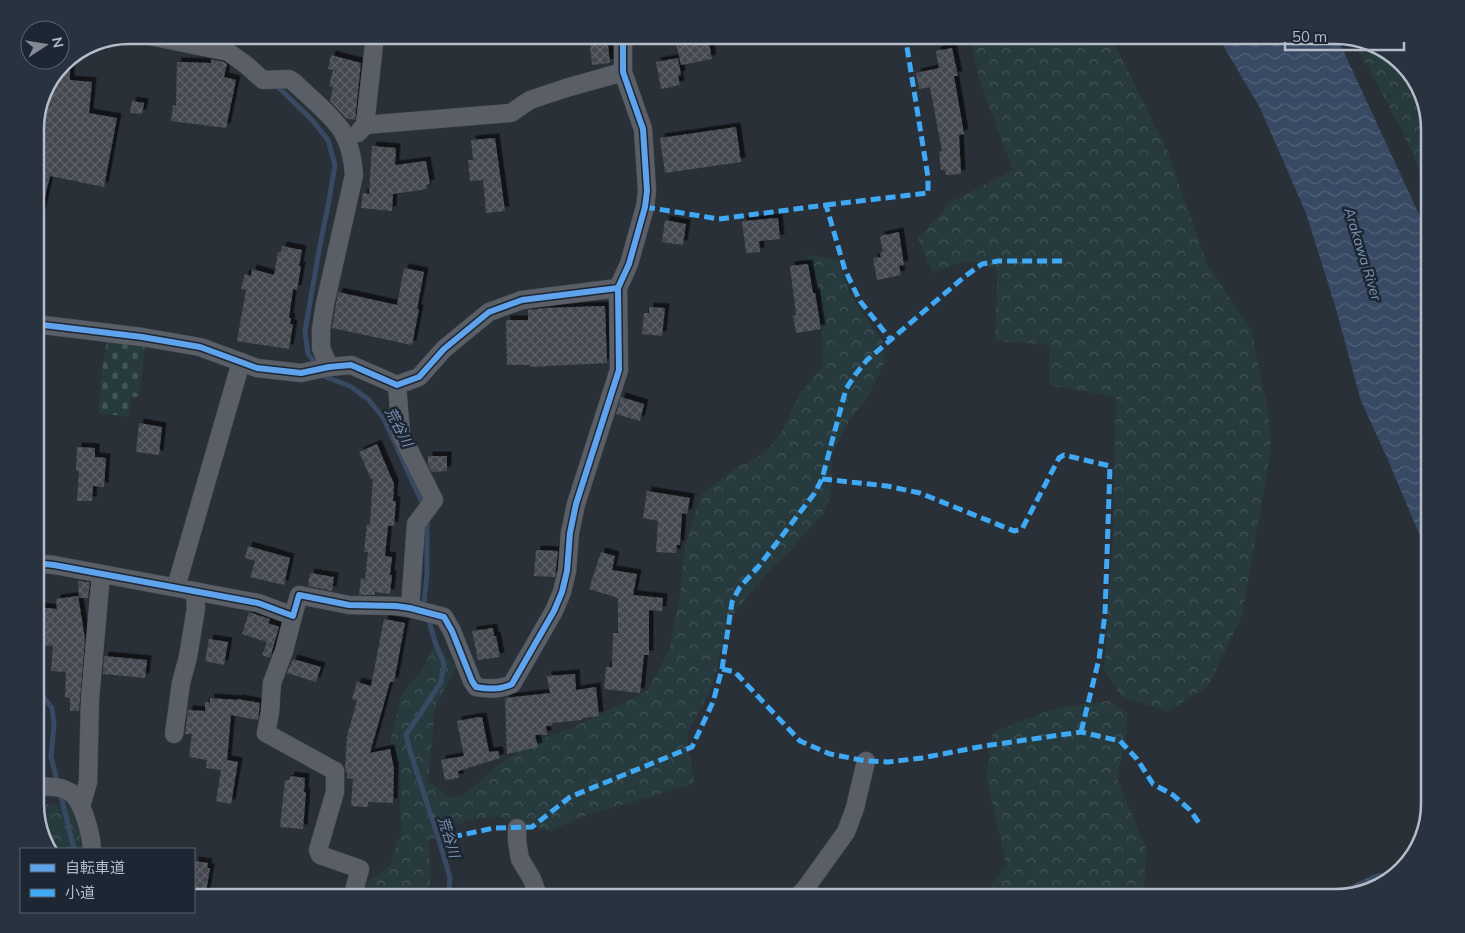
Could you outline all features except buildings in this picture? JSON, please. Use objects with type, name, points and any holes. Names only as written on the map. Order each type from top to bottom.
[{"type":"street","points":[[189,44],[228,52],[263,80],[289,79],[331,118],[342,131],[353,159],[354,175],[321,329],[321,348],[329,367]]},
{"type":"street","points":[[348,145],[365,125],[374,44]]},
{"type":"street","points":[[355,887],[360,870],[320,855],[318,850],[335,792],[335,771],[266,733],[272,683],[284,651],[299,594],[349,606],[396,606],[444,617],[476,687],[488,689],[506,687],[512,684],[554,611],[562,592],[567,571],[570,533],[576,504],[619,370],[618,288],[629,264],[645,207],[647,191],[643,129],[622,72],[623,44]]},
{"type":"street","points":[[365,125],[511,113],[530,100],[622,72]]},
{"type":"street","points":[[44,325],[133,336],[200,347],[257,368],[301,373],[329,367],[351,366],[397,385],[419,377],[444,348],[489,312],[522,300],[618,288]]},
{"type":"street","points":[[176,587],[241,362]]},
{"type":"street","points":[[397,385],[401,434],[434,500],[416,524],[410,608]]},
{"type":"street","points":[[44,564],[258,603],[293,616]]},
{"type":"street","points":[[80,806],[88,782],[90,699],[101,574]]},
{"type":"street","points":[[174,734],[181,683],[188,657],[196,608],[195,590]]},
{"type":"street","points":[[804,889],[846,832],[855,808],[866,761]]},
{"type":"street","points":[[44,786],[50,786],[70,792],[80,806],[91,835],[92,848]]},
{"type":"street","points":[[517,828],[520,859],[536,889]]},
{"type":"green space","points":[[972,44],[1114,44],[1168,152],[1207,264],[1251,329],[1268,413],[1271,449],[1242,616],[1208,686],[1167,712],[1121,696],[1104,669],[1112,555],[1116,397],[1049,385],[1049,345],[995,341],[997,269],[966,261],[933,273],[918,238],[951,202],[1013,170],[980,82]]},
{"type":"green space","points":[[1356,46],[1369,50],[1384,58],[1404,77],[1410,86],[1421,117],[1421,173],[1402,130]]},
{"type":"green space","points":[[806,255],[823,257],[839,262],[850,295],[883,342],[885,361],[871,391],[848,423],[832,454],[831,494],[822,515],[763,577],[727,623],[713,685],[687,734],[694,784],[587,815],[550,831],[496,816],[466,821],[429,841],[431,889],[359,889],[390,865],[401,832],[400,762],[390,742],[402,693],[423,670],[435,642],[456,667],[435,707],[428,782],[451,798],[467,793],[497,766],[533,742],[574,727],[648,690],[669,650],[681,588],[684,549],[701,495],[735,469],[766,452],[781,433],[800,395],[823,365],[821,291]]},
{"type":"green space","points":[[107,340],[145,345],[139,397],[131,397],[129,417],[98,413]]},
{"type":"green space","points":[[1108,701],[1128,712],[1126,738],[1117,778],[1146,849],[1144,889],[988,889],[1006,864],[986,776],[993,732],[1056,708]]},
{"type":"green space","points":[[46,804],[70,807],[80,834],[81,848],[56,848],[48,832],[45,818]]},
{"type":"water","name":"Arakawa River","points":[[1222,44],[1340,44],[1421,219],[1421,537],[1361,401],[1336,309],[1306,213],[1260,108]]},
{"type":"water","points":[[1378,873],[1387,873],[1364,885],[1344,889]]},
{"type":"waterway","name":"荒谷川","points":[[275,84],[313,121],[328,140],[335,165],[305,331],[308,354],[317,365]]},
{"type":"waterway","name":"荒谷川","points":[[322,371],[326,377],[350,386],[369,400],[384,419],[424,507]]},
{"type":"waterway","name":"荒谷川","points":[[426,518],[427,573],[424,603],[426,609]]},
{"type":"waterway","name":"荒谷川","points":[[428,617],[444,664],[441,682],[406,735],[450,878],[449,889]]},
{"type":"waterway","points":[[44,698],[52,708],[54,725],[51,757],[58,784]]},
{"type":"waterway","points":[[60,792],[74,848]]},
{"type":"marked path","points":[[826,205],[928,193],[928,177],[906,44]]},
{"type":"marked path","points":[[645,207],[719,219],[826,205],[845,270],[860,301],[891,340]]},
{"type":"marked path","points":[[452,837],[494,828],[532,827],[570,797],[692,747],[713,702],[722,669],[732,602],[740,587],[759,566],[814,494],[822,479],[846,389],[855,375],[867,360],[964,277],[982,264],[998,261],[1067,261]]},
{"type":"marked path","points":[[822,479],[887,486],[920,493],[1014,531],[1022,529],[1059,458],[1064,455],[1110,466],[1105,614],[1099,659],[1081,732]]},
{"type":"marked path","points":[[722,669],[735,672],[800,741],[830,754],[866,761],[888,762],[922,758],[984,746],[1081,732],[1120,741],[1137,759],[1153,784],[1173,795],[1190,810],[1199,823]]},
{"type":"cycle path","points":[[44,564],[258,603],[293,616],[299,595],[349,605],[410,608],[444,617],[476,687],[494,689],[512,684],[554,611],[562,592],[567,571],[570,533],[576,504],[619,370],[618,288],[629,264],[645,207],[647,191],[643,129],[623,72],[623,44]]},
{"type":"cycle path","points":[[44,325],[142,337],[200,347],[257,368],[301,373],[329,367],[351,365],[397,385],[419,377],[444,349],[489,312],[522,300],[618,288]]}]
